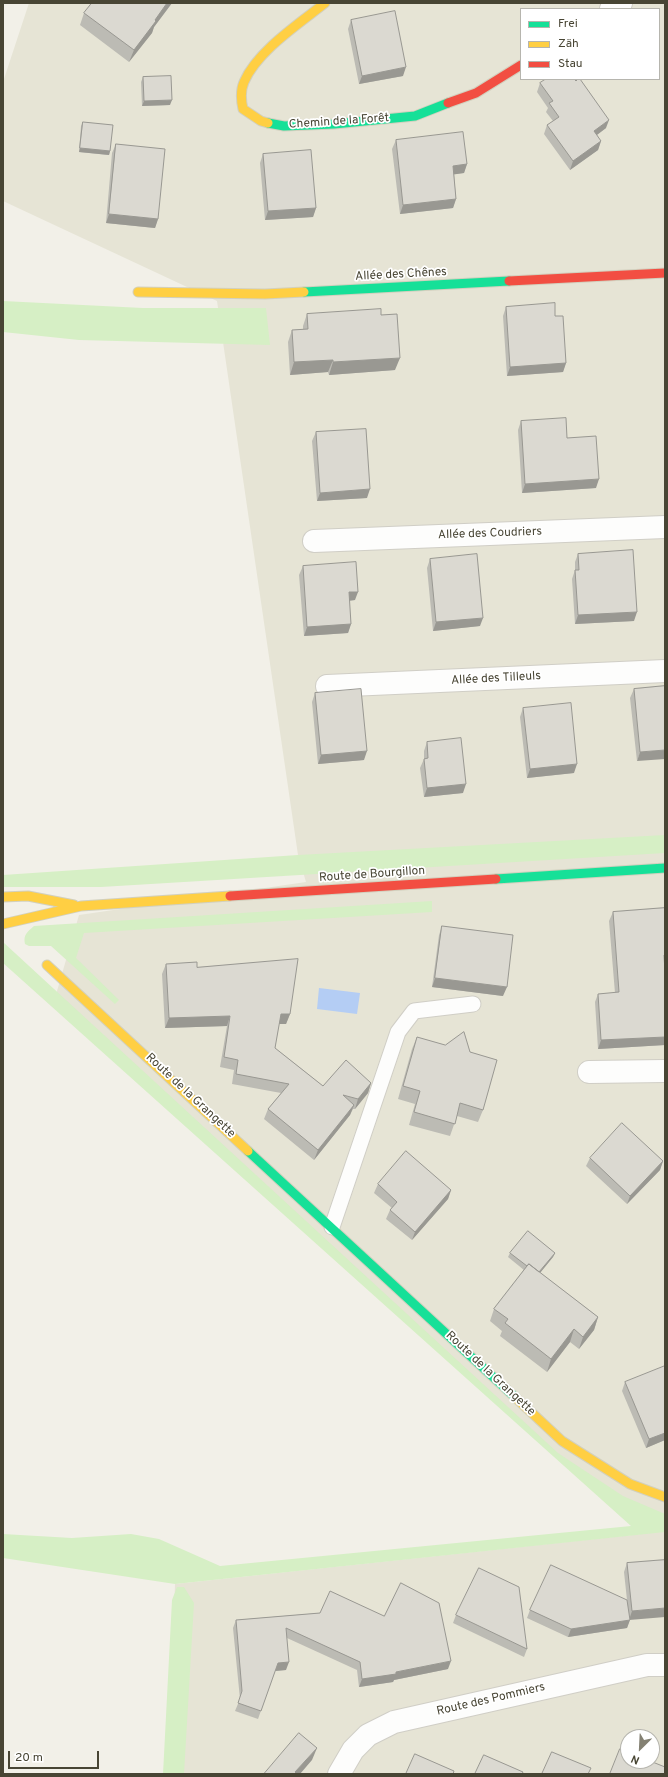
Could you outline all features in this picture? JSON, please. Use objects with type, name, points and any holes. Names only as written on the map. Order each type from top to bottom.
[{"type":"street","name":"Chemin de la Forêt","points":[[325,3],[279,40],[249,71],[241,92],[243,108],[261,120],[284,126],[334,124],[415,116],[476,93],[520,66]]},
{"type":"street","name":"Allée des Chênes","points":[[138,292],[265,294],[665,273]]},
{"type":"street","name":"Allée des Coudriers","points":[[314,541],[665,527]]},
{"type":"street","name":"Allée des Tilleuls","points":[[327,686],[665,671]]},
{"type":"street","name":"Route de Bourgillon","points":[[3,924],[81,906],[665,868]]},
{"type":"street","name":"Route de Bourgillon","points":[[3,897],[28,896],[81,906]]},
{"type":"street","name":"Route de la Grangette","points":[[47,965],[562,1441],[630,1484],[665,1497]]},
{"type":"street","points":[[589,1072],[665,1071]]},
{"type":"street","name":"Route des Pommiers","points":[[339,1774],[354,1750],[368,1735],[394,1722],[647,1665],[665,1664]]},
{"type":"lane","points":[[332,1227],[398,1032],[414,1011],[473,1004]]},
{"type":"shaded area","points":[[29,3],[665,3],[665,1774],[169,1774],[175,1584],[641,1534],[647,1510],[608,1492],[558,1456],[55,998],[79,915],[306,882],[298,855],[217,301],[3,201],[3,82]]},
{"type":"green space","points":[[3,301],[143,308],[266,308],[270,345],[79,340],[3,332]]},
{"type":"green space","points":[[665,835],[665,853],[101,887],[3,887],[3,875],[298,855]]},
{"type":"green space","points":[[432,901],[432,912],[84,933],[76,958],[119,1000],[115,1004],[51,946],[29,946],[25,944],[26,934],[34,926]]},
{"type":"green space","points":[[3,942],[558,1453],[623,1496],[665,1514],[665,1532],[175,1584],[3,1558],[3,1534],[72,1538],[131,1534],[159,1539],[220,1566],[631,1526],[3,963]]},
{"type":"green space","points":[[177,1587],[184,1587],[194,1603],[184,1774],[163,1774],[172,1600]]},
{"type":"water","points":[[319,988],[360,993],[357,1014],[317,1009]]},
{"type":"building","points":[[92,3],[167,3],[155,20],[156,21],[134,50],[84,13]]},
{"type":"building","points":[[395,11],[406,67],[362,76],[351,20]]},
{"type":"building","points":[[171,76],[172,100],[144,101],[143,77]]},
{"type":"building","points":[[544,80],[581,80],[609,120],[594,131],[601,141],[573,161],[547,125],[559,117],[549,103],[553,101],[540,83]]},
{"type":"building","points":[[83,122],[113,125],[110,151],[80,148]]},
{"type":"building","points":[[463,132],[467,164],[453,166],[456,199],[403,205],[396,140]]},
{"type":"building","points":[[116,144],[165,149],[158,219],[109,214]]},
{"type":"building","points":[[311,150],[316,208],[268,211],[263,154]]},
{"type":"building","points":[[555,303],[555,316],[563,316],[566,363],[510,367],[506,307]]},
{"type":"building","points":[[381,309],[381,315],[397,314],[400,358],[333,362],[333,360],[294,362],[292,330],[308,329],[307,314]]},
{"type":"building","points":[[566,418],[567,438],[596,436],[599,479],[525,484],[521,421]]},
{"type":"building","points":[[366,429],[370,489],[320,493],[316,432]]},
{"type":"building","points":[[633,550],[637,612],[578,615],[575,570],[579,570],[578,554]]},
{"type":"building","points":[[477,554],[483,618],[436,622],[430,559]]},
{"type":"building","points":[[356,562],[358,592],[349,592],[351,624],[307,627],[303,566]]},
{"type":"building","points":[[665,686],[665,750],[640,752],[634,689]]},
{"type":"building","points":[[361,689],[367,751],[321,755],[315,693]]},
{"type":"building","points":[[571,703],[577,764],[530,769],[523,708]]},
{"type":"building","points":[[461,738],[466,784],[427,788],[424,759],[428,758],[427,742]]},
{"type":"building","points":[[665,908],[665,1037],[601,1040],[598,994],[619,992],[613,912]]},
{"type":"building","points":[[442,926],[513,935],[507,987],[435,978]]},
{"type":"building","points":[[298,959],[290,1014],[281,1014],[275,1048],[323,1086],[346,1060],[371,1083],[358,1099],[343,1095],[354,1105],[318,1150],[268,1109],[289,1084],[236,1074],[238,1060],[224,1057],[230,1016],[169,1018],[166,964],[197,962],[197,967]]},
{"type":"building","points":[[464,1032],[470,1052],[497,1060],[483,1110],[460,1103],[455,1124],[414,1112],[420,1091],[403,1086],[417,1037],[445,1045]]},
{"type":"building","points":[[622,1123],[663,1161],[630,1196],[590,1158]]},
{"type":"building","points":[[406,1151],[451,1190],[415,1232],[390,1210],[397,1202],[378,1184]]},
{"type":"building","points":[[528,1231],[555,1253],[539,1272],[529,1264],[527,1266],[510,1253]]},
{"type":"building","points":[[529,1264],[598,1317],[583,1337],[574,1329],[551,1359],[505,1323],[508,1319],[494,1309]]},
{"type":"building","points":[[665,1366],[665,1433],[649,1439],[625,1382]]},
{"type":"building","points":[[665,1560],[665,1608],[632,1611],[627,1563]]},
{"type":"building","points":[[551,1565],[627,1600],[630,1620],[571,1629],[530,1610]]},
{"type":"building","points":[[479,1568],[519,1587],[527,1649],[456,1615]]},
{"type":"building","points":[[401,1583],[439,1603],[451,1661],[396,1672],[396,1674],[362,1679],[360,1662],[286,1628],[289,1662],[278,1663],[261,1711],[238,1703],[242,1691],[236,1620],[320,1613],[330,1591],[384,1616]]},
{"type":"building","points":[[299,1733],[317,1748],[295,1772],[297,1774],[264,1774]]},
{"type":"building","points":[[620,1749],[620,1769],[660,1769],[660,1765],[665,1767],[665,1774],[610,1774]]},
{"type":"building","points":[[552,1752],[591,1768],[588,1774],[542,1774]]},
{"type":"building","points":[[415,1754],[454,1771],[453,1774],[406,1774]]},
{"type":"building","points":[[484,1755],[523,1772],[522,1774],[475,1774]]},
{"type":"traffic: fast","points":[[268,123],[284,126],[334,124],[415,116],[448,103]]},
{"type":"traffic: fast","points":[[304,292],[509,281]]},
{"type":"traffic: fast","points":[[496,879],[665,868]]},
{"type":"traffic: fast","points":[[248,1151],[516,1398]]},
{"type":"traffic: slow","points":[[268,123],[261,121],[243,109],[241,96],[244,82],[259,59],[280,38],[325,3]]},
{"type":"traffic: slow","points":[[138,292],[265,294],[304,292]]},
{"type":"traffic: slow","points":[[3,897],[28,896],[74,905]]},
{"type":"traffic: slow","points":[[3,924],[81,906],[230,896]]},
{"type":"traffic: slow","points":[[47,965],[248,1151]]},
{"type":"traffic: slow","points":[[516,1398],[562,1441],[630,1484],[665,1497]]},
{"type":"traffic: jam","points":[[448,103],[476,93],[520,66]]},
{"type":"traffic: jam","points":[[509,281],[665,273]]},
{"type":"traffic: jam","points":[[230,896],[496,879]]}]
